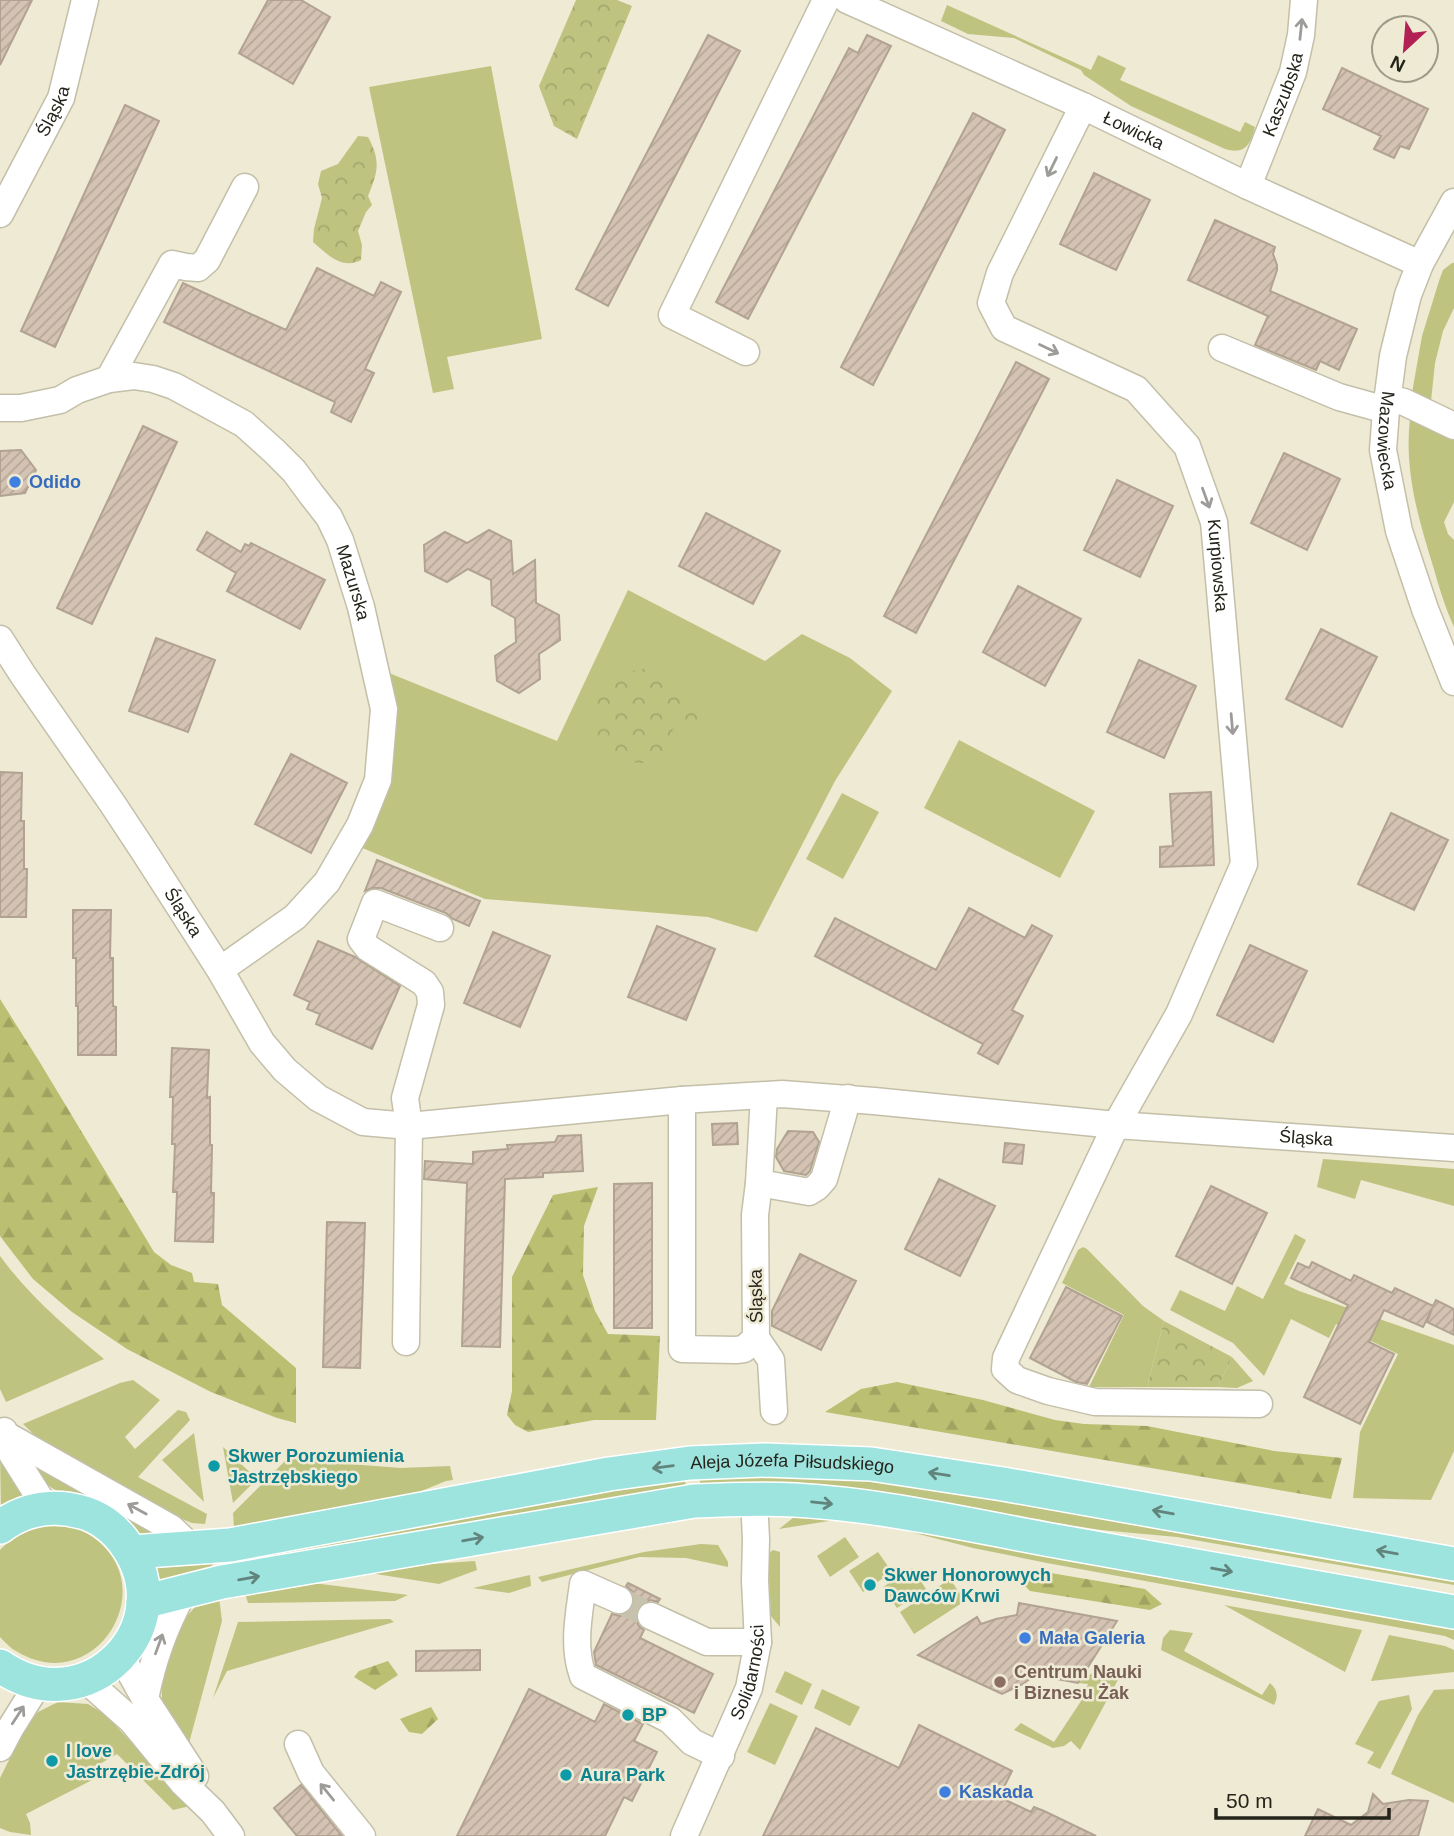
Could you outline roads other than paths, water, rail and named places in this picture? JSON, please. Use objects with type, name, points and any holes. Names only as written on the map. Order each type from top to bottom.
[{"type":"main road","name":"Aleja Józefa Piłsudskiego","points":[[132,1552],[230,1545],[609,1474],[690,1463],[765,1460],[871,1464],[1003,1484],[1454,1564]]},
{"type":"main road","name":"Aleja Józefa Piłsudskiego","points":[[144,1602],[222,1582],[694,1501],[754,1499],[859,1506],[941,1518],[1454,1612]]},
{"type":"main road","points":[[0,1527],[10,1519],[46,1508],[67,1508],[96,1518],[120,1536],[132,1552],[142,1576],[144,1602],[136,1631],[121,1656],[111,1666],[86,1680],[63,1685],[38,1684],[1,1668]]},
{"type":"street","name":"Śląska","points":[[0,214],[61,97],[85,0]]},
{"type":"street","points":[[746,352],[672,315],[826,0]]},
{"type":"street","name":"Łowicka","points":[[848,0],[1083,106],[1248,186],[1420,264]]},
{"type":"street","name":"Kaszubska","points":[[1248,186],[1293,72],[1301,35],[1304,0]]},
{"type":"street","name":"Kurpiowska","points":[[1083,106],[1000,273],[991,303],[1004,328],[1136,389],[1187,446],[1214,522],[1244,864],[1179,1014],[1116,1125]]},
{"type":"street","points":[[109,379],[172,264],[198,268],[207,260],[245,187]]},
{"type":"street","name":"Mazowiecka","points":[[1450,220],[1420,264],[1408,295],[1393,356],[1383,450],[1399,531],[1454,682]]},
{"type":"street","points":[[1222,348],[1339,397],[1387,404],[1404,402],[1454,426]]},
{"type":"street","name":"Mazurska","points":[[0,408],[22,408],[60,400],[77,390],[109,379],[134,376],[174,386],[244,424],[294,471],[329,517],[340,540],[361,607],[384,709],[378,780],[360,825],[327,882],[295,917],[220,971]]},
{"type":"street","name":"Śląska","points":[[0,639],[112,803],[220,971],[262,1044],[285,1070],[318,1098],[363,1122],[409,1126],[682,1100],[782,1094],[848,1098],[1116,1125],[1454,1148]]},
{"type":"street","points":[[406,1342],[409,1126],[405,1098],[431,1005],[430,992],[424,983],[368,948],[361,939],[375,903],[440,928]]},
{"type":"street","name":"Śląska","points":[[682,1100],[682,1349],[736,1350],[744,1349],[756,1338],[755,1215],[764,1096]]},
{"type":"street","points":[[759,1183],[809,1192],[817,1187],[824,1179],[848,1098]]},
{"type":"street","points":[[1116,1125],[1006,1358],[1005,1368],[1017,1380],[1048,1391],[1095,1402],[1259,1404]]},
{"type":"street","points":[[756,1338],[771,1360],[774,1411]]},
{"type":"street","points":[[3,1427],[12,1454],[46,1508]]},
{"type":"street","points":[[3,1427],[171,1528],[192,1548]]},
{"type":"street","name":"Solidarności","points":[[684,1836],[750,1688],[758,1642],[754,1499]]},
{"type":"street","points":[[619,1600],[583,1584],[577,1626],[577,1660],[583,1676],[670,1720],[692,1742],[721,1756]]},
{"type":"street","points":[[145,1699],[151,1665],[167,1621],[183,1593]]},
{"type":"street","points":[[651,1616],[707,1643],[758,1642]]},
{"type":"street","points":[[121,1656],[145,1699],[190,1767],[213,1812]]},
{"type":"street","points":[[86,1680],[132,1721],[231,1836]]},
{"type":"street","points":[[0,1748],[38,1684]]},
{"type":"street","points":[[298,1744],[311,1773],[362,1836]]},
{"type":"tunnel","points":[[619,1600],[651,1616]]},
{"type":"place","name":"Odido","points":[[15,482]]},
{"type":"place","name":"Skwer Porozumienia Jastrzębskiego","points":[[214,1466]]},
{"type":"place","name":"Skwer Honorowych Dawców Krwi","points":[[870,1585]]},
{"type":"place","name":"Mała Galeria","points":[[1025,1638]]},
{"type":"place","name":"Centrum Nauki i Biznesu Żak","points":[[1000,1682]]},
{"type":"place","name":"BP","points":[[628,1715]]},
{"type":"place","name":"I love Jastrzębie-Zdrój","points":[[52,1761]]},
{"type":"place","name":"Aura Park","points":[[566,1775]]},
{"type":"place","name":"Kaskada","points":[[945,1792]]}]
